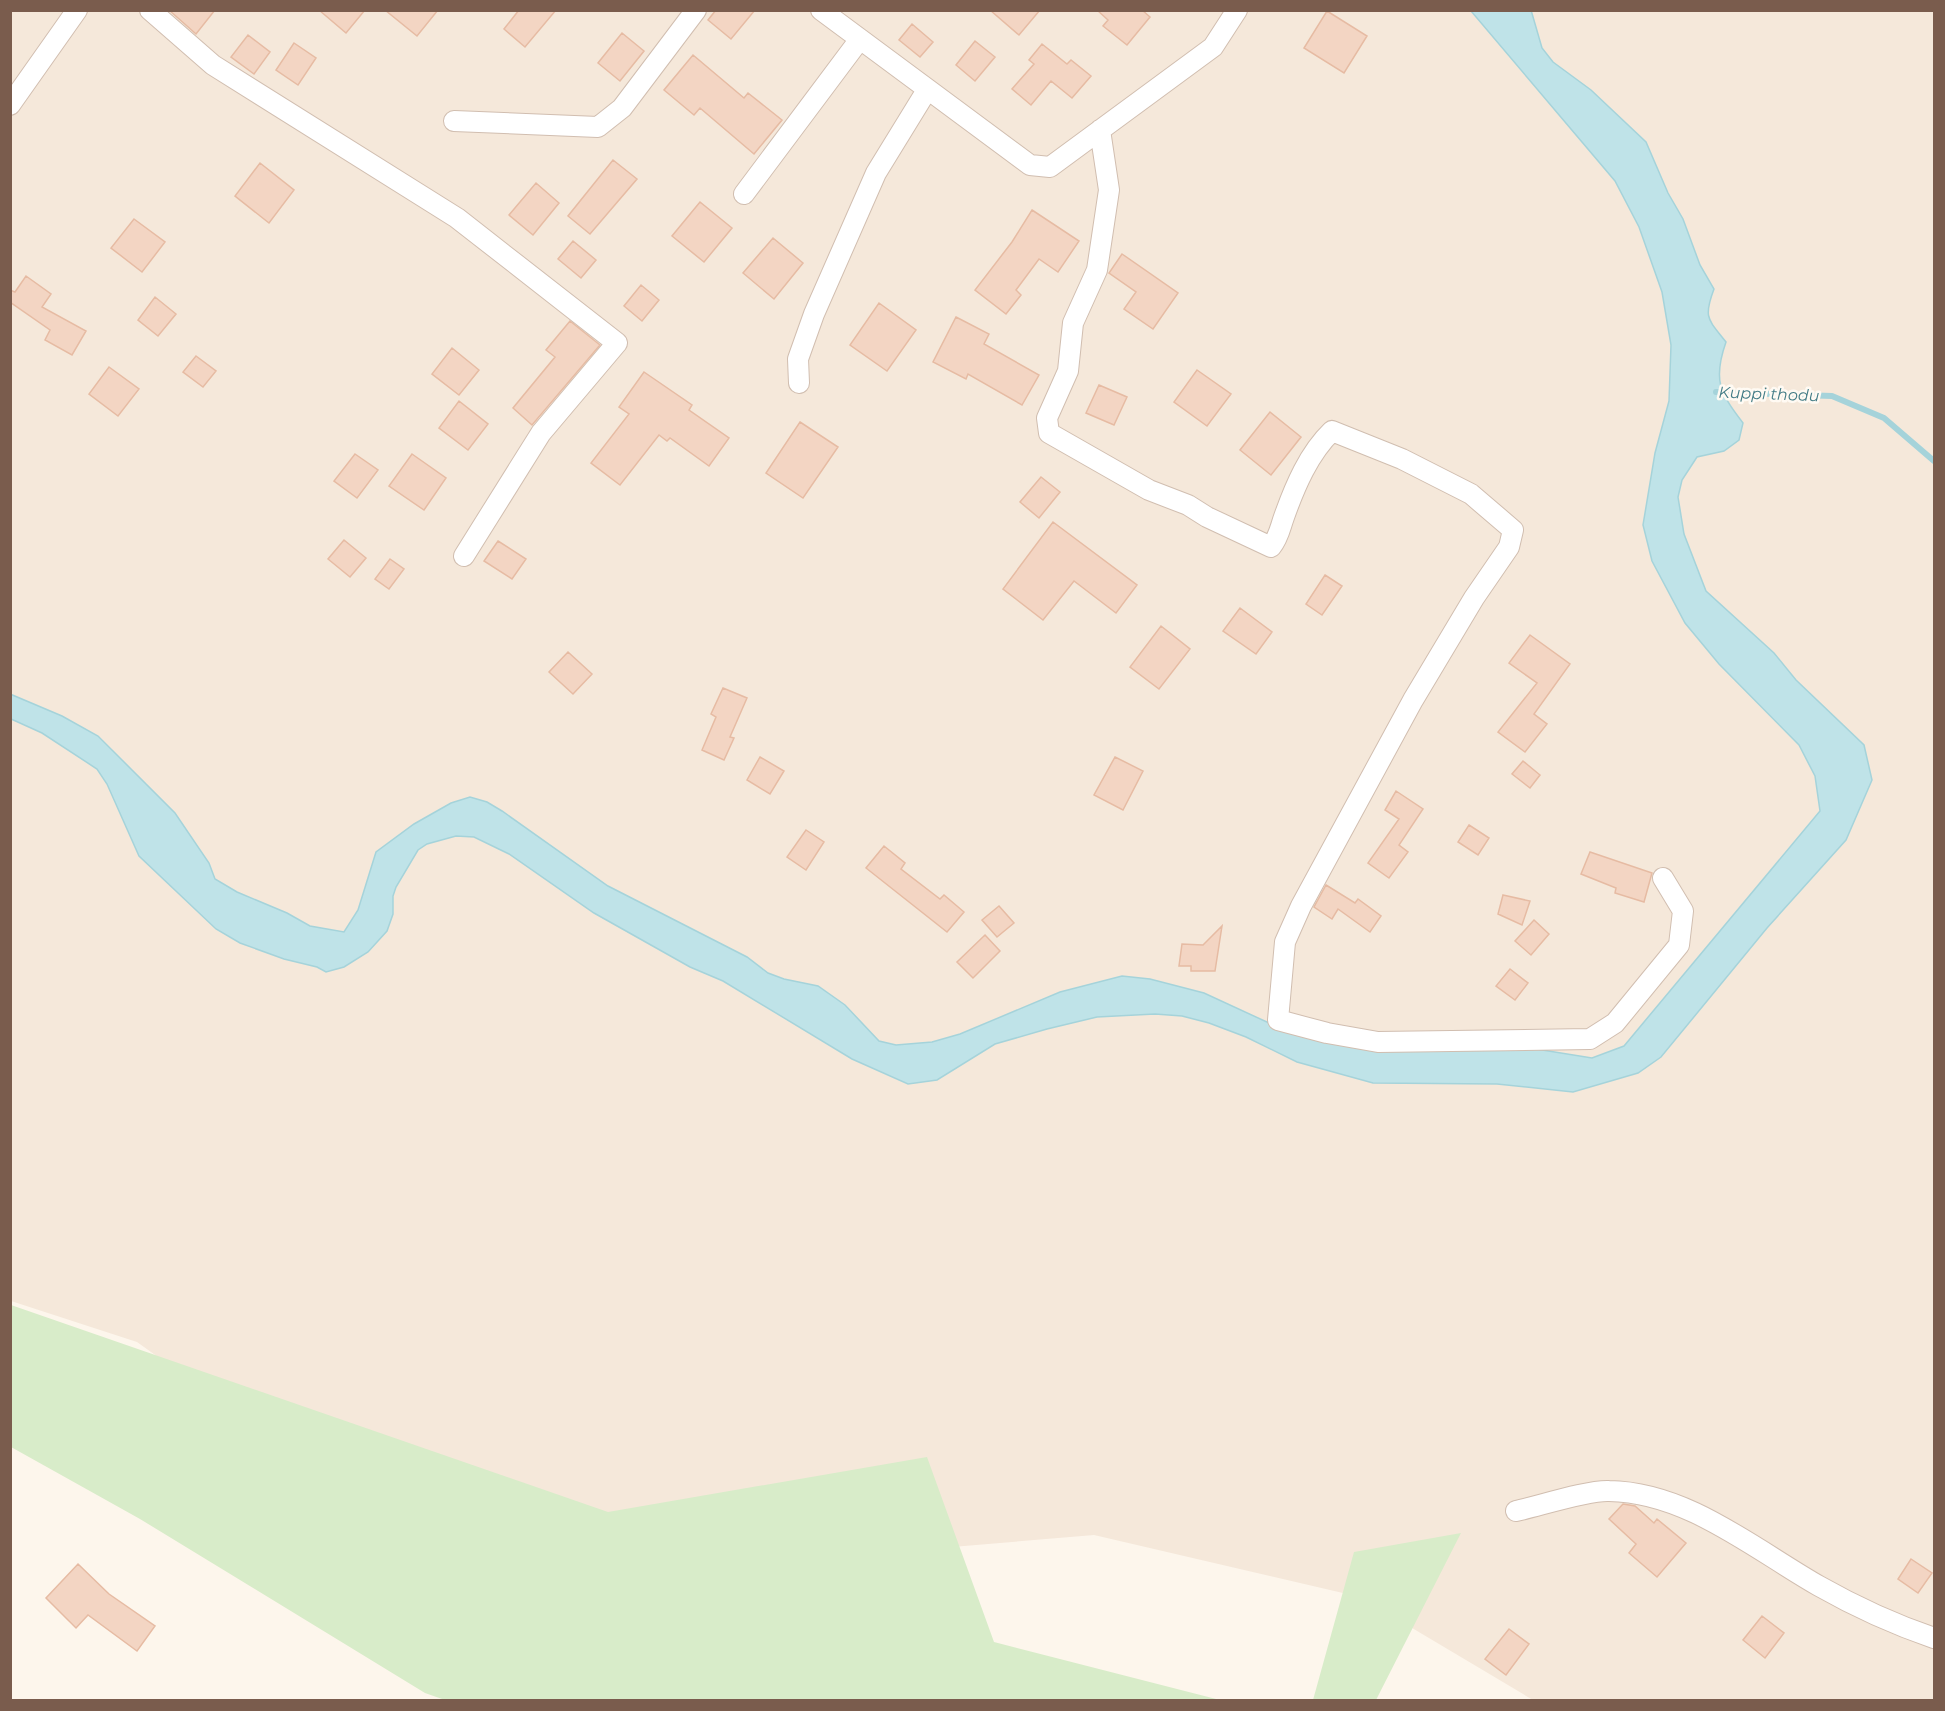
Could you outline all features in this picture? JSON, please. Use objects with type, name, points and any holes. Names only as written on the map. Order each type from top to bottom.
[{"type":"street","points":[[10,105],[76,10]]},
{"type":"street","points":[[150,10],[213,65],[457,218],[617,343],[541,433],[464,556]]},
{"type":"street","points":[[454,121],[598,127],[622,108],[696,10]]},
{"type":"street","points":[[821,10],[1030,165],[1050,167],[1213,47],[1237,10]]},
{"type":"street","points":[[744,194],[860,39]]},
{"type":"street","points":[[799,383],[798,360],[814,314],[876,172],[927,90]]},
{"type":"street","points":[[1100,130],[1109,190],[1097,270],[1073,323],[1068,372],[1047,418],[1049,433],[1149,490],[1188,505],[1207,517],[1271,547],[1278,538],[1284,517],[1318,444],[1332,431],[1402,459],[1471,494],[1512,530],[1509,547],[1474,598],[1413,700],[1301,906],[1285,942],[1278,1020],[1327,1033],[1378,1042],[1590,1039],[1615,1023],[1679,945],[1683,911],[1663,879]]},
{"type":"street","points":[[1516,1511],[1608,1491],[1665,1500],[1728,1531],[1818,1585],[1890,1623],[1935,1638]]},
{"type":"shaded area","points":[[11,11],[1934,11],[1934,1700],[1533,1700],[1360,1597],[1094,1535],[880,1553],[330,1480],[137,1342],[11,1301]]},
{"type":"green space","points":[[11,1305],[608,1512],[927,1457],[994,1642],[1220,1700],[445,1700],[425,1693],[140,1519],[11,1447]]},
{"type":"green space","points":[[1461,1533],[1376,1700],[1313,1700],[1354,1552]]},
{"type":"water","points":[[1531,10],[1542,48],[1553,62],[1591,90],[1646,142],[1668,193],[1683,219],[1700,265],[1714,289],[1709,306],[1709,318],[1726,342],[1719,376],[1728,402],[1743,423],[1739,440],[1724,451],[1697,457],[1682,480],[1678,497],[1684,534],[1706,591],[1774,653],[1796,680],[1864,745],[1872,780],[1846,840],[1767,928],[1661,1057],[1638,1073],[1573,1092],[1497,1084],[1373,1083],[1297,1062],[1246,1037],[1209,1023],[1182,1016],[1155,1014],[1097,1017],[1047,1029],[995,1044],[937,1080],[908,1084],[852,1059],[723,981],[690,967],[594,913],[509,854],[474,837],[456,836],[427,844],[418,850],[396,887],[393,896],[393,914],[387,931],[368,952],[344,967],[326,972],[317,967],[284,959],[240,943],[216,929],[139,856],[107,784],[97,769],[42,733],[11,719],[10,694],[62,716],[98,736],[175,813],[209,863],[215,879],[237,892],[287,913],[310,926],[344,932],[358,910],[376,852],[414,824],[451,803],[470,797],[487,802],[502,811],[608,886],[747,957],[768,973],[818,986],[845,1005],[879,1041],[896,1045],[932,1042],[960,1034],[1060,992],[1122,976],[1150,979],[1204,993],[1269,1023],[1536,1049],[1592,1058],[1624,1046],[1820,811],[1815,776],[1799,745],[1719,664],[1685,623],[1652,561],[1643,525],[1655,453],[1669,401],[1671,345],[1662,292],[1639,227],[1615,181],[1471,11]]},
{"type":"building","points":[[169,10],[215,10],[196,34]]},
{"type":"building","points":[[319,10],[365,10],[346,33]]},
{"type":"building","points":[[385,10],[438,10],[417,36]]},
{"type":"building","points":[[519,10],[556,10],[525,47],[504,29]]},
{"type":"building","points":[[716,10],[755,10],[731,39],[708,20]]},
{"type":"building","points":[[990,10],[1040,10],[1019,35]]},
{"type":"building","points":[[1097,10],[1142,10],[1150,17],[1127,45],[1103,26],[1108,20]]},
{"type":"building","points":[[1327,11],[1367,36],[1344,73],[1304,48]]},
{"type":"building","points":[[912,24],[933,42],[920,57],[899,40]]},
{"type":"building","points":[[622,33],[644,51],[620,81],[598,63]]},
{"type":"building","points":[[248,35],[270,52],[254,74],[231,57]]},
{"type":"building","points":[[975,41],[995,57],[975,81],[956,65]]},
{"type":"building","points":[[294,43],[316,58],[298,85],[276,70]]},
{"type":"building","points":[[1042,44],[1067,64],[1071,60],[1091,76],[1072,98],[1051,81],[1031,105],[1012,89],[1034,64],[1029,60]]},
{"type":"building","points":[[693,55],[744,98],[748,93],[782,120],[754,154],[700,108],[694,115],[664,90]]},
{"type":"building","points":[[613,160],[637,179],[590,234],[568,216]]},
{"type":"building","points":[[260,163],[294,190],[269,223],[235,196]]},
{"type":"building","points":[[536,183],[559,203],[533,235],[509,215]]},
{"type":"building","points":[[700,202],[732,228],[704,262],[672,236]]},
{"type":"building","points":[[1032,210],[1079,241],[1058,272],[1039,259],[1016,290],[1021,295],[1006,314],[975,290],[1012,242]]},
{"type":"building","points":[[134,219],[165,242],[142,272],[111,248]]},
{"type":"building","points":[[773,238],[803,263],[774,299],[743,273]]},
{"type":"building","points":[[573,241],[596,260],[581,278],[558,259]]},
{"type":"building","points":[[1122,254],[1178,293],[1153,329],[1124,309],[1136,292],[1109,273]]},
{"type":"building","points":[[26,276],[51,294],[42,307],[86,331],[72,355],[45,340],[50,330],[10,302],[10,290],[15,292]]},
{"type":"building","points":[[641,285],[659,300],[642,321],[624,306]]},
{"type":"building","points":[[155,297],[176,314],[158,336],[138,320]]},
{"type":"building","points":[[879,303],[916,330],[887,371],[850,345]]},
{"type":"building","points":[[956,317],[989,334],[984,344],[1039,375],[1022,405],[968,374],[966,379],[933,362]]},
{"type":"building","points":[[570,321],[600,345],[532,425],[513,408],[555,357],[546,350]]},
{"type":"building","points":[[452,348],[479,370],[459,395],[432,374]]},
{"type":"building","points":[[196,356],[216,371],[203,387],[183,372]]},
{"type":"building","points":[[109,367],[139,389],[118,416],[89,394]]},
{"type":"building","points":[[1197,370],[1231,394],[1207,426],[1174,402]]},
{"type":"building","points":[[644,372],[692,405],[689,410],[729,438],[709,466],[670,438],[667,441],[659,435],[620,485],[591,463],[629,414],[619,407]]},
{"type":"building","points":[[1099,385],[1127,397],[1114,425],[1086,413]]},
{"type":"building","points":[[459,401],[488,424],[468,450],[439,428]]},
{"type":"building","points":[[1270,412],[1301,437],[1271,475],[1240,450]]},
{"type":"building","points":[[800,422],[838,447],[803,498],[766,473]]},
{"type":"building","points":[[355,454],[378,470],[357,498],[334,481]]},
{"type":"building","points":[[412,454],[446,478],[424,510],[389,486]]},
{"type":"building","points":[[1041,477],[1060,492],[1039,518],[1020,502]]},
{"type":"building","points":[[1053,522],[1137,585],[1116,613],[1074,581],[1043,620],[1003,589]]},
{"type":"building","points":[[344,540],[366,558],[350,577],[328,559]]},
{"type":"building","points":[[498,541],[526,559],[512,579],[484,561]]},
{"type":"building","points":[[390,559],[404,569],[389,589],[375,579]]},
{"type":"building","points":[[1325,575],[1342,586],[1322,615],[1306,604]]},
{"type":"building","points":[[1240,608],[1272,632],[1256,654],[1223,631]]},
{"type":"building","points":[[1161,626],[1190,649],[1159,689],[1130,667]]},
{"type":"building","points":[[1530,635],[1570,664],[1534,714],[1547,724],[1525,752],[1498,732],[1537,683],[1509,663]]},
{"type":"building","points":[[568,652],[592,674],[573,694],[549,672]]},
{"type":"building","points":[[723,688],[747,698],[730,737],[734,738],[724,760],[702,750],[716,717],[711,714]]},
{"type":"building","points":[[760,757],[784,771],[770,794],[747,780]]},
{"type":"building","points":[[1115,757],[1143,771],[1123,810],[1094,795]]},
{"type":"building","points":[[1523,761],[1540,775],[1530,788],[1512,774]]},
{"type":"building","points":[[1396,791],[1423,809],[1399,845],[1408,852],[1389,878],[1368,863],[1399,819],[1385,810]]},
{"type":"building","points":[[1469,825],[1489,838],[1478,855],[1458,842]]},
{"type":"building","points":[[806,830],[824,842],[806,870],[787,857]]},
{"type":"building","points":[[884,846],[905,863],[901,869],[940,899],[944,895],[964,912],[947,932],[866,868]]},
{"type":"building","points":[[1590,852],[1652,873],[1644,902],[1615,893],[1616,888],[1581,874]]},
{"type":"building","points":[[1326,885],[1355,903],[1358,899],[1381,916],[1370,932],[1338,909],[1332,919],[1314,907]]},
{"type":"building","points":[[1503,895],[1530,901],[1522,925],[1498,914]]},
{"type":"building","points":[[999,906],[1014,923],[997,937],[982,920]]},
{"type":"building","points":[[1534,920],[1549,934],[1531,955],[1515,941]]},
{"type":"building","points":[[1222,926],[1215,971],[1191,971],[1191,966],[1179,966],[1182,944],[1203,945]]},
{"type":"building","points":[[985,935],[1000,951],[973,978],[957,962]]},
{"type":"building","points":[[1510,969],[1528,983],[1515,1000],[1496,986]]},
{"type":"building","points":[[1623,1504],[1635,1506],[1654,1523],[1657,1519],[1686,1543],[1657,1577],[1629,1553],[1636,1544],[1609,1519]]},
{"type":"building","points":[[1911,1559],[1932,1573],[1918,1593],[1898,1579]]},
{"type":"building","points":[[78,1564],[109,1594],[155,1626],[137,1651],[88,1615],[76,1628],[46,1598]]},
{"type":"building","points":[[1762,1616],[1784,1633],[1765,1658],[1743,1640]]},
{"type":"building","points":[[1509,1629],[1529,1644],[1506,1675],[1485,1659]]},
{"type":"waterway","name":"Kuppi thodu","points":[[1716,392],[1832,396],[1884,418],[1934,461]]}]
